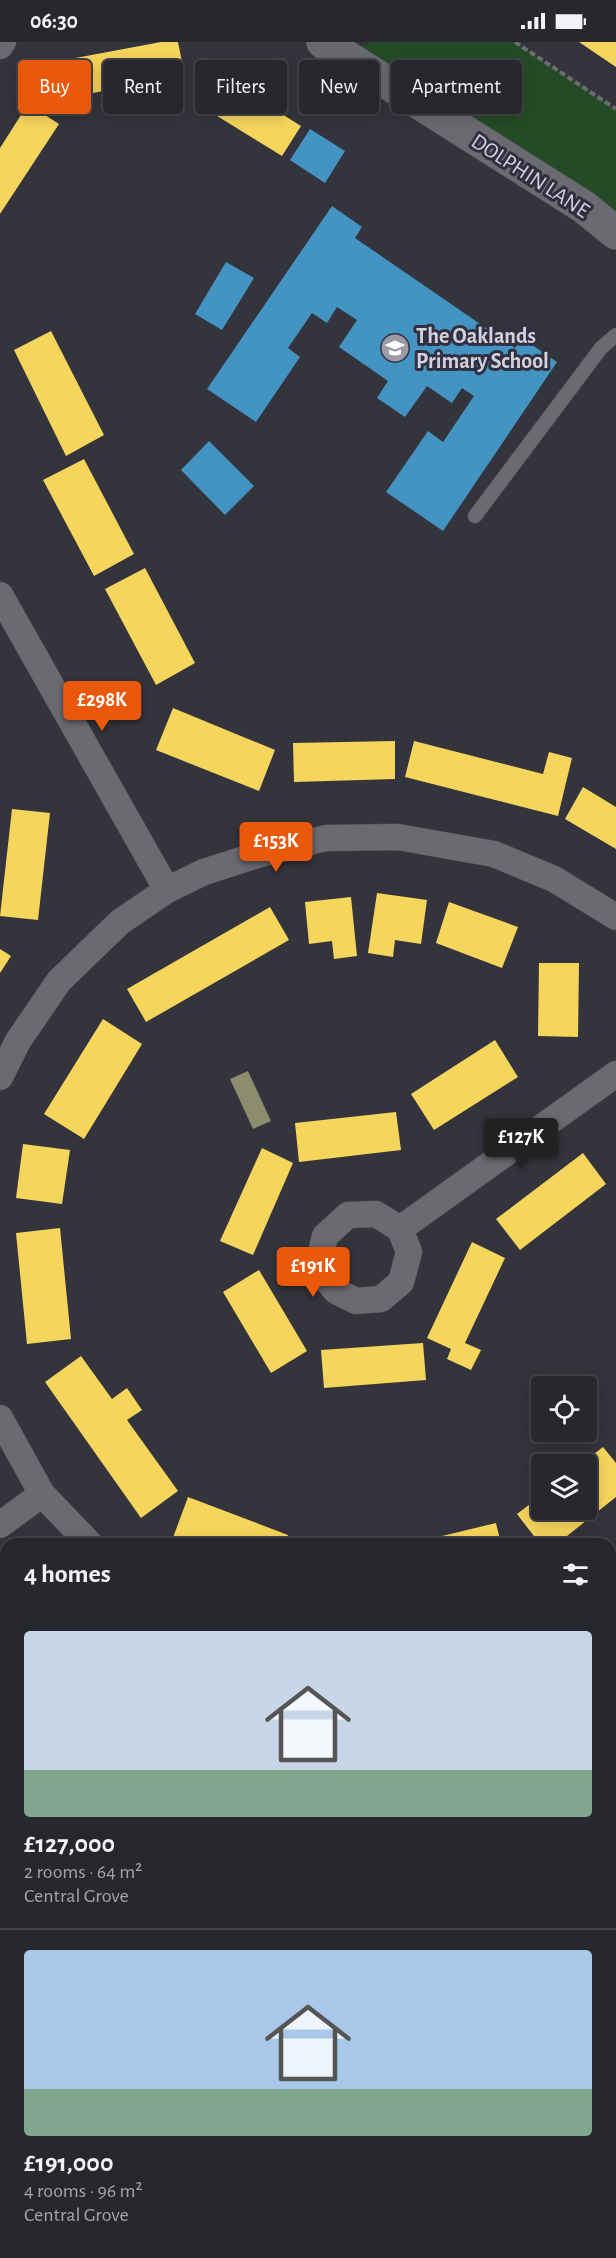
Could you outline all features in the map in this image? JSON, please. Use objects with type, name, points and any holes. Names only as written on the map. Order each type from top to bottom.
[{"type":"street","points":[[0,46],[3,42]]},
{"type":"street","name":"DOLPHIN LANE","points":[[323,42],[584,207],[616,233]]},
{"type":"street","points":[[0,595],[167,890]]},
{"type":"street","points":[[0,1077],[18,1041],[59,981],[120,922],[167,890],[204,872],[257,855],[326,838],[398,837],[494,854],[554,879],[616,917]]},
{"type":"street","points":[[400,1229],[616,1074]]},
{"type":"street","points":[[0,1418],[42,1494],[84,1538]]},
{"type":"street","points":[[0,1525],[42,1494]]},
{"type":"lane","points":[[475,516],[601,348],[616,335]]},
{"type":"path","points":[[515,42],[616,109]]},
{"type":"green space","points":[[373,42],[515,42],[616,109],[616,233],[434,114],[522,114],[522,60],[391,60],[391,86],[379,78],[379,60],[351,60],[340,53]]},
{"type":"building: Homes","points":[[161,42],[178,42],[182,60],[103,60],[103,91],[91,93],[91,60],[65,60]]},
{"type":"building: Homes","points":[[579,42],[616,42],[616,67],[610,63]]},
{"type":"building: Homes","points":[[22,114],[44,114],[59,124],[0,214],[0,148]]},
{"type":"building: Homes","points":[[214,114],[282,114],[301,126],[282,156]]},
{"type":"building: Homes","points":[[51,331],[104,435],[66,456],[14,350]]},
{"type":"building: Homes","points":[[84,459],[134,554],[94,576],[43,480]]},
{"type":"building: Homes","points":[[145,568],[195,663],[156,685],[105,589]]},
{"type":"building: Homes","points":[[173,708],[275,750],[259,791],[156,750]]},
{"type":"building: Homes","points":[[395,741],[395,779],[294,782],[293,743]]},
{"type":"building: Homes","points":[[414,741],[543,774],[549,752],[572,758],[558,816],[405,777]]},
{"type":"building: Homes","points":[[583,787],[616,807],[616,849],[565,819]]},
{"type":"building: Homes","points":[[12,809],[50,813],[38,920],[0,916]]},
{"type":"building: Homes","points":[[377,893],[427,900],[421,944],[395,940],[393,957],[368,953]]},
{"type":"building: Homes","points":[[351,897],[357,956],[334,959],[332,941],[309,944],[305,902]]},
{"type":"building: Homes","points":[[449,902],[518,927],[502,968],[436,943]]},
{"type":"building: Homes","points":[[270,907],[289,940],[146,1022],[127,989]]},
{"type":"building: Homes","points":[[0,949],[11,956],[0,973]]},
{"type":"building: Homes","points":[[539,963],[579,963],[578,1037],[538,1036]]},
{"type":"building: Homes","points":[[103,1019],[142,1044],[84,1139],[44,1114]]},
{"type":"building: Homes","points":[[495,1040],[518,1077],[434,1130],[411,1094]]},
{"type":"building: Homes","points":[[396,1112],[401,1150],[299,1162],[295,1123]]},
{"type":"building: Homes","points":[[23,1144],[70,1150],[62,1204],[16,1198]]},
{"type":"building: Homes","points":[[262,1148],[293,1163],[253,1255],[220,1241]]},
{"type":"building: Homes","points":[[583,1153],[606,1184],[520,1250],[496,1219]]},
{"type":"building: Homes","points":[[60,1228],[71,1339],[27,1344],[16,1233]]},
{"type":"building: Homes","points":[[472,1242],[505,1258],[465,1343],[481,1350],[471,1370],[447,1359],[451,1349],[427,1338]]},
{"type":"building: Homes","points":[[259,1270],[307,1351],[271,1373],[223,1292]]},
{"type":"building: Homes","points":[[423,1343],[426,1380],[324,1388],[321,1350]]},
{"type":"building: Homes","points":[[81,1356],[112,1399],[127,1388],[142,1410],[127,1420],[178,1491],[141,1518],[45,1382]]},
{"type":"building: Homes","points":[[603,1447],[616,1463],[616,1497],[597,1512],[597,1454],[594,1454]]},
{"type":"building: Homes","points":[[188,1497],[288,1535],[287,1538],[173,1538]]},
{"type":"building: Homes","points":[[531,1503],[531,1520],[587,1520],[565,1538],[535,1538],[517,1514]]},
{"type":"building: Homes","points":[[496,1523],[500,1538],[434,1538]]},
{"type":"building: Schools","points":[[310,129],[345,151],[325,183],[290,160]]},
{"type":"building: Schools","points":[[332,206],[362,227],[355,238],[515,348],[522,338],[557,362],[443,531],[386,492],[428,431],[443,442],[474,396],[462,388],[452,403],[427,386],[405,417],[377,398],[388,381],[339,347],[357,320],[337,307],[327,323],[312,313],[288,348],[300,357],[256,422],[207,389]]},
{"type":"building: Schools","points":[[226,262],[254,278],[222,330],[195,314]]},
{"type":"building: Schools","points":[[209,441],[254,486],[225,515],[181,470]]},
{"type":"building: Industry","points":[[248,1071],[271,1121],[253,1129],[230,1079]]},
{"type":"place","name":"The Oaklands Primary School","points":[[395,348]]}]
